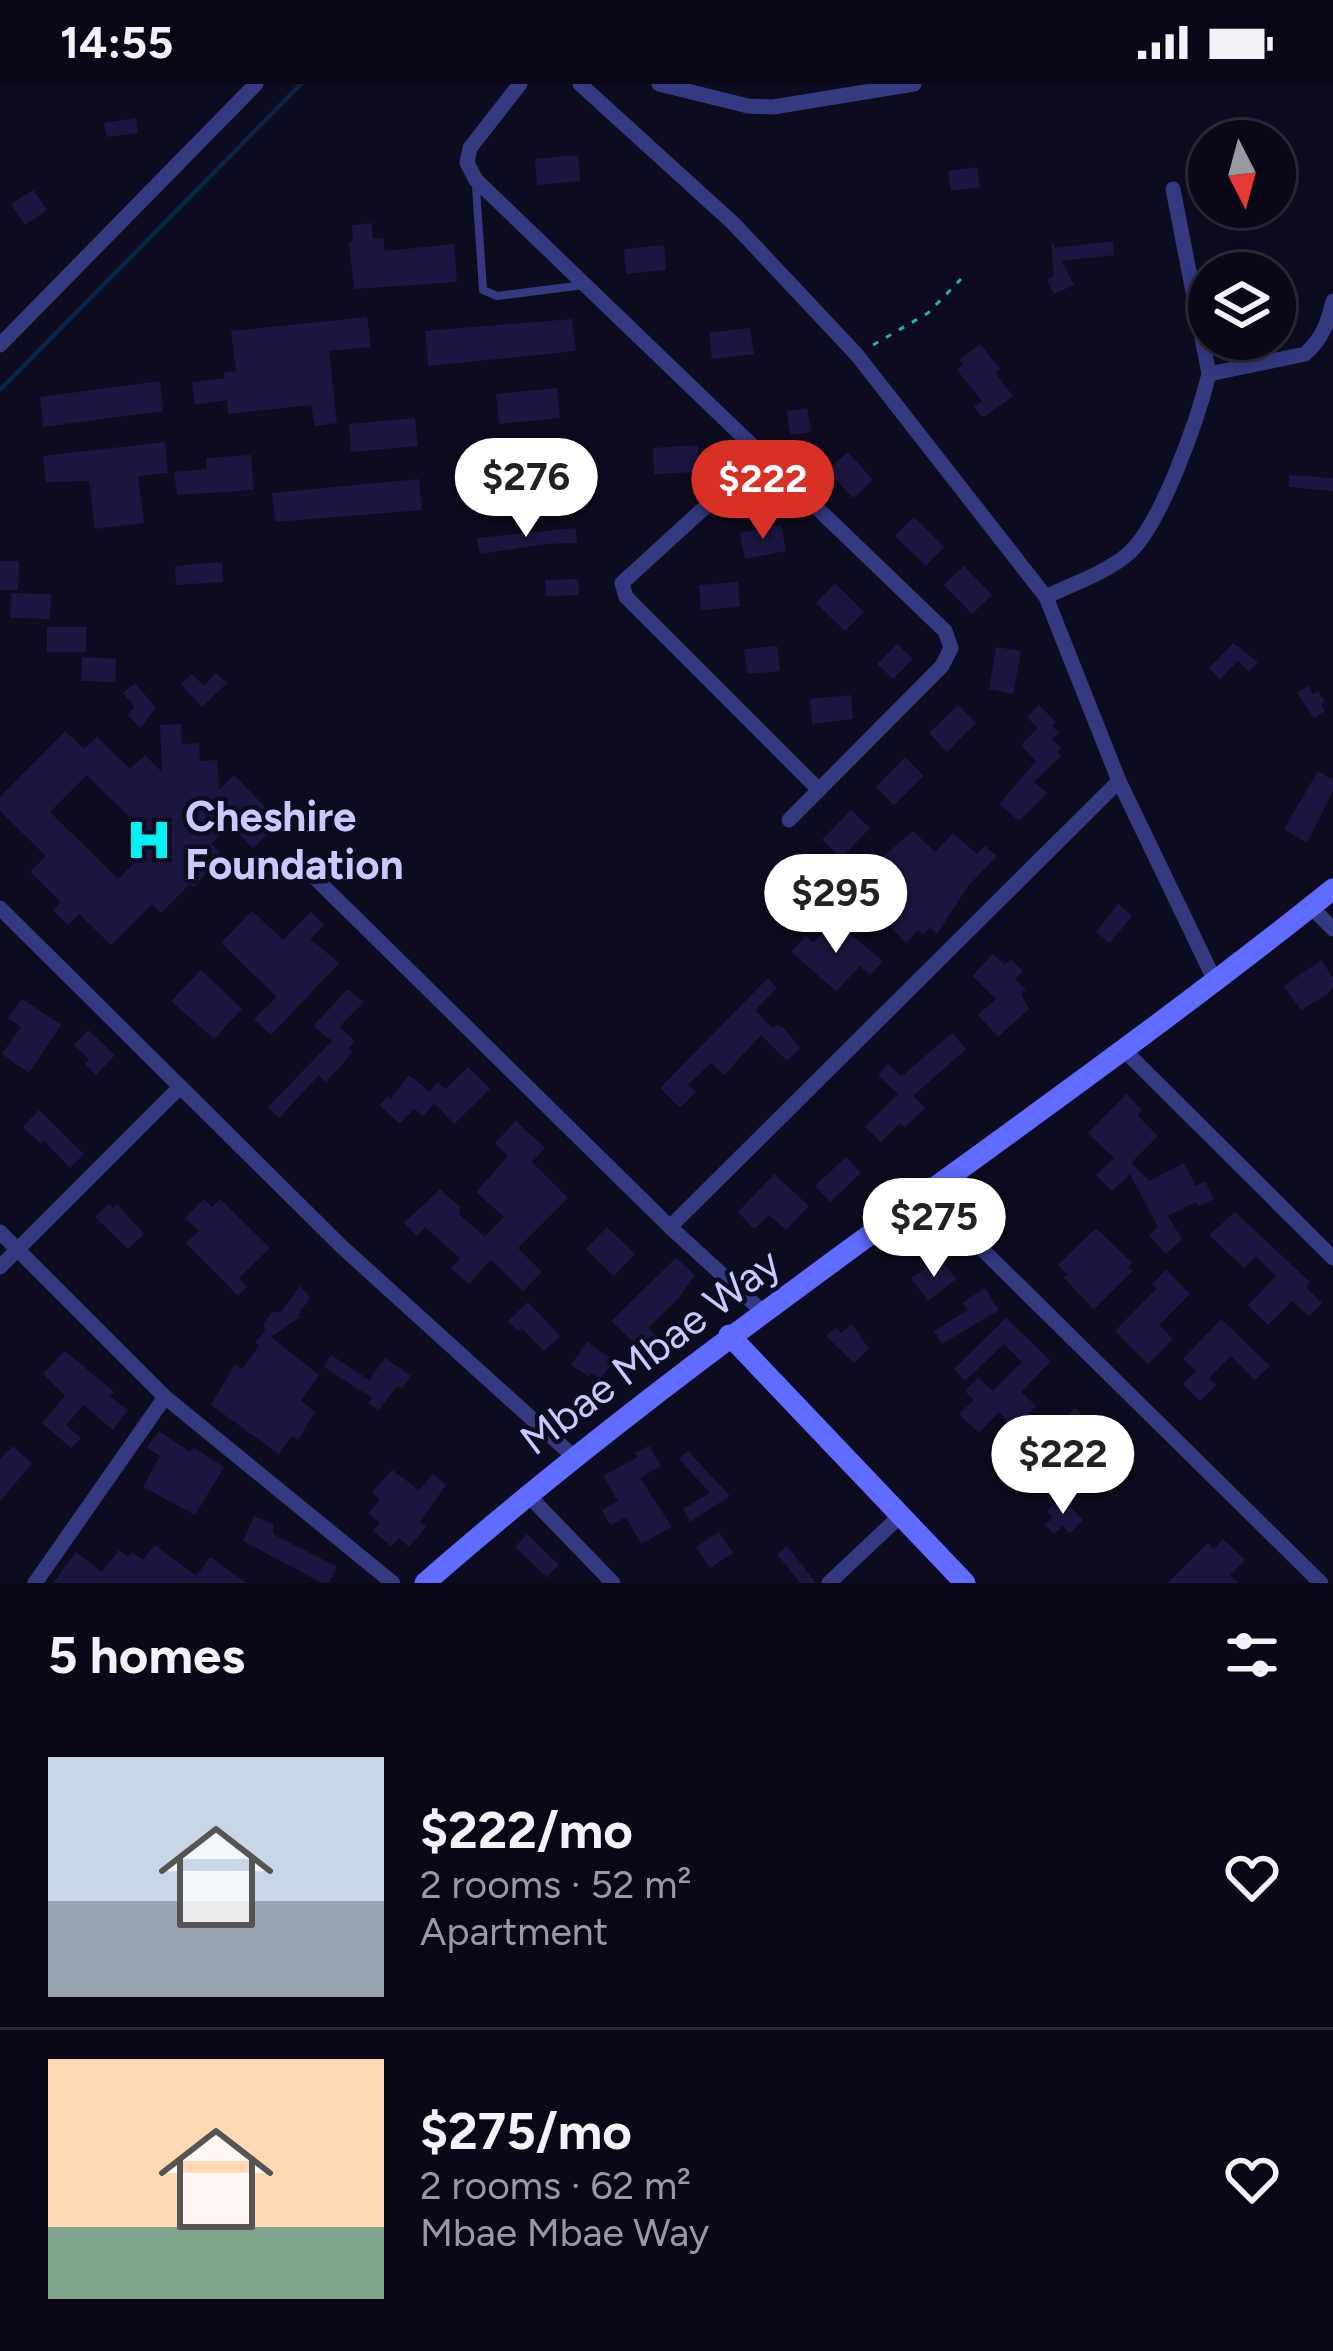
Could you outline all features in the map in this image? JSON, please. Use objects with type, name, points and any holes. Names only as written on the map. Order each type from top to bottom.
[{"type":"street","points":[[0,345],[256,84]]},
{"type":"street","points":[[520,84],[470,148],[467,163],[476,180],[945,631],[951,648],[942,667],[789,820]]},
{"type":"street","points":[[580,84],[734,224],[857,355],[1046,597],[1118,781],[1215,980]]},
{"type":"street","points":[[659,84],[748,106],[773,107],[914,84]]},
{"type":"street","points":[[1046,597],[1126,556],[1143,537],[1201,406],[1209,374],[1173,189]]},
{"type":"street","points":[[1209,374],[1305,354],[1328,323],[1333,301]]},
{"type":"street","points":[[760,456],[624,577],[623,590],[819,790]]},
{"type":"street","points":[[670,1227],[1118,781]]},
{"type":"street","points":[[308,871],[670,1227],[764,1312]]},
{"type":"street","name":"Mbae Mbae Way","points":[[425,1583],[527,1494],[729,1335],[1124,1050],[1333,889]]},
{"type":"street","points":[[1311,907],[1333,929]]},
{"type":"street","points":[[0,908],[341,1246],[574,1456]]},
{"type":"street","points":[[1124,1050],[1333,1258]]},
{"type":"street","points":[[0,1267],[179,1088]]},
{"type":"street","points":[[925,1193],[1321,1583]]},
{"type":"street","points":[[0,1232],[165,1397],[393,1583]]},
{"type":"street","points":[[729,1335],[965,1583]]},
{"type":"street","points":[[35,1583],[165,1397]]},
{"type":"street","points":[[527,1494],[613,1583]]},
{"type":"street","points":[[829,1583],[899,1516]]},
{"type":"lane","points":[[476,180],[483,290],[497,296],[585,285]]},
{"type":"path","points":[[857,355],[928,313],[962,278]]},
{"type":"building","points":[[136,118],[138,133],[107,137],[104,123]]},
{"type":"building","points":[[578,155],[580,181],[537,185],[535,159]]},
{"type":"building","points":[[977,167],[980,187],[951,191],[948,171]]},
{"type":"building","points":[[33,190],[47,210],[25,225],[11,204]]},
{"type":"building","points":[[372,223],[373,239],[383,238],[385,251],[454,244],[457,282],[354,289],[352,225]]},
{"type":"building","points":[[1051,240],[1055,248],[1113,241],[1114,255],[1062,261],[1074,285],[1054,294],[1047,280],[1054,276]]},
{"type":"building","points":[[664,245],[666,270],[626,274],[624,249]]},
{"type":"building","points":[[367,317],[371,347],[329,351],[337,423],[315,426],[311,405],[228,414],[227,400],[195,405],[192,382],[225,378],[224,372],[236,371],[231,331]]},
{"type":"building","points":[[572,319],[576,351],[428,366],[425,331]]},
{"type":"building","points":[[750,328],[754,354],[712,359],[709,333]]},
{"type":"building","points":[[980,344],[1013,396],[986,416],[974,407],[982,401],[957,370],[963,365],[959,360]]},
{"type":"building","points":[[160,381],[163,411],[43,427],[40,397]]},
{"type":"building","points":[[557,388],[560,418],[499,424],[496,394]]},
{"type":"building","points":[[807,408],[811,432],[790,435],[787,411]]},
{"type":"building","points":[[415,418],[418,446],[351,452],[349,424]]},
{"type":"building","points":[[165,442],[168,473],[138,476],[144,523],[95,529],[89,481],[46,482],[43,456]]},
{"type":"building","points":[[698,445],[699,472],[654,474],[653,448]]},
{"type":"building","points":[[848,452],[873,480],[853,498],[827,470]]},
{"type":"building","points":[[251,455],[254,490],[177,495],[174,472],[207,469],[206,458]]},
{"type":"building","points":[[1290,475],[1333,478],[1333,491],[1288,487]]},
{"type":"building","points":[[419,479],[422,510],[275,522],[272,493]]},
{"type":"building","points":[[914,517],[944,547],[926,566],[895,536]]},
{"type":"building","points":[[781,525],[786,551],[745,559],[740,533]]},
{"type":"building","points":[[576,528],[577,543],[480,554],[477,538]]},
{"type":"building","points":[[0,561],[19,561],[18,590],[0,590]]},
{"type":"building","points":[[222,562],[223,582],[176,585],[175,566]]},
{"type":"building","points":[[964,566],[992,595],[972,614],[944,585]]},
{"type":"building","points":[[578,579],[579,595],[546,596],[545,580]]},
{"type":"building","points":[[738,582],[740,607],[701,610],[699,585]]},
{"type":"building","points":[[835,583],[864,612],[845,631],[816,603]]},
{"type":"building","points":[[11,593],[51,594],[50,619],[10,618]]},
{"type":"building","points":[[47,627],[86,627],[86,652],[47,652]]},
{"type":"building","points":[[1233,643],[1258,662],[1249,671],[1238,661],[1220,679],[1209,668]]},
{"type":"building","points":[[897,644],[913,659],[893,679],[877,664]]},
{"type":"building","points":[[777,646],[780,671],[747,674],[744,649]]},
{"type":"building","points":[[996,647],[1021,651],[1013,694],[989,689]]},
{"type":"building","points":[[82,657],[116,659],[115,682],[81,681]]},
{"type":"building","points":[[216,673],[227,683],[202,707],[181,684],[192,674],[204,686]]},
{"type":"building","points":[[135,683],[156,708],[140,728],[128,715],[135,707],[123,693]]},
{"type":"building","points":[[1308,686],[1325,702],[1321,704],[1325,711],[1314,718],[1297,693]]},
{"type":"building","points":[[851,695],[853,719],[812,724],[810,699]]},
{"type":"building","points":[[958,705],[976,723],[947,752],[929,733]]},
{"type":"building","points":[[1039,705],[1056,722],[1052,726],[1059,733],[1052,739],[1061,748],[1057,752],[1061,756],[1034,782],[1047,793],[1019,821],[999,804],[1036,761],[1021,745],[1038,728],[1027,717]]},
{"type":"building","points":[[181,724],[182,744],[199,743],[200,761],[217,760],[219,790],[234,775],[280,822],[253,848],[230,825],[211,844],[223,855],[194,887],[190,884],[161,913],[152,904],[111,945],[79,914],[68,925],[53,910],[61,902],[30,872],[46,856],[0,811],[0,797],[65,731],[84,749],[97,737],[130,769],[145,755],[162,772],[160,725]],"holes":[[[87,775],[155,842],[118,879],[50,812]]]},
{"type":"building","points":[[905,757],[924,776],[894,805],[876,787]]},
{"type":"building","points":[[1318,771],[1333,780],[1333,791],[1307,843],[1284,829]]},
{"type":"building","points":[[851,810],[870,828],[841,858],[822,840]]},
{"type":"building","points":[[913,831],[935,852],[953,833],[977,854],[985,846],[997,856],[968,886],[937,934],[930,927],[923,935],[918,930],[906,943],[856,892],[882,864],[878,861]]},
{"type":"building","points":[[1118,904],[1132,916],[1110,943],[1096,932]]},
{"type":"building","points":[[252,911],[283,940],[311,912],[324,925],[310,939],[339,963],[271,1035],[254,1019],[277,997],[221,943]]},
{"type":"building","points":[[834,921],[883,961],[870,975],[860,966],[836,991],[791,952],[806,936],[813,943]]},
{"type":"building","points":[[993,954],[1005,965],[1011,959],[1023,971],[1015,979],[1026,990],[1021,994],[1029,1009],[998,1037],[978,1015],[996,999],[972,976]]},
{"type":"building","points":[[1321,960],[1333,978],[1333,987],[1301,1010],[1284,986]]},
{"type":"building","points":[[201,970],[242,1009],[214,1039],[171,1001]]},
{"type":"building","points":[[768,978],[777,988],[755,1010],[773,1029],[777,1025],[784,1028],[800,1048],[787,1061],[761,1035],[724,1075],[711,1063],[688,1085],[696,1092],[680,1108],[660,1088]]},
{"type":"building","points":[[348,989],[364,1002],[339,1027],[355,1041],[348,1048],[353,1052],[326,1082],[319,1075],[279,1118],[268,1107],[332,1041],[313,1026]]},
{"type":"building","points":[[22,999],[61,1025],[29,1073],[2,1054],[21,1027],[8,1018]]},
{"type":"building","points":[[88,1030],[115,1055],[96,1075],[85,1064],[89,1059],[74,1045]]},
{"type":"building","points":[[952,1033],[966,1049],[913,1096],[925,1108],[881,1142],[865,1127],[898,1094],[878,1075],[888,1064],[901,1077]]},
{"type":"building","points":[[468,1067],[490,1089],[454,1124],[434,1103],[424,1116],[414,1109],[400,1124],[379,1105],[388,1096],[391,1099],[409,1075],[430,1092],[437,1082],[446,1089]]},
{"type":"building","points":[[1126,1094],[1142,1110],[1137,1115],[1158,1136],[1131,1163],[1149,1181],[1184,1163],[1196,1186],[1205,1181],[1214,1199],[1168,1216],[1182,1239],[1166,1254],[1149,1235],[1158,1227],[1130,1174],[1112,1191],[1096,1175],[1114,1158],[1088,1133]]},
{"type":"building","points":[[39,1110],[84,1154],[70,1168],[23,1127]]},
{"type":"building","points":[[516,1121],[545,1148],[532,1162],[568,1198],[518,1248],[542,1272],[523,1291],[491,1259],[469,1284],[451,1268],[460,1258],[425,1227],[417,1236],[404,1223],[440,1189],[485,1237],[504,1217],[476,1192],[508,1156],[495,1143]]},
{"type":"building","points":[[846,1157],[861,1173],[830,1202],[815,1186]]},
{"type":"building","points":[[774,1174],[809,1206],[786,1230],[769,1215],[754,1229],[738,1212]]},
{"type":"building","points":[[204,1199],[212,1207],[220,1199],[270,1248],[239,1278],[247,1287],[238,1296],[186,1243],[199,1231],[185,1218]]},
{"type":"building","points":[[109,1204],[113,1208],[117,1204],[144,1234],[128,1249],[95,1217]]},
{"type":"building","points":[[1235,1212],[1310,1282],[1306,1287],[1322,1303],[1309,1316],[1292,1301],[1268,1325],[1248,1305],[1276,1276],[1256,1256],[1244,1268],[1209,1235]]},
{"type":"building","points":[[607,1227],[635,1254],[614,1276],[586,1249]]},
{"type":"building","points":[[1096,1228],[1132,1263],[1128,1267],[1133,1271],[1094,1309],[1063,1277],[1067,1274],[1058,1265]]},
{"type":"building","points":[[676,1258],[695,1275],[648,1328],[657,1336],[643,1351],[611,1321]]},
{"type":"building","points":[[941,1260],[956,1279],[928,1301],[911,1278]]},
{"type":"building","points":[[1166,1270],[1190,1294],[1159,1325],[1173,1339],[1148,1364],[1115,1331],[1157,1288],[1152,1284]]},
{"type":"building","points":[[300,1286],[310,1298],[300,1317],[271,1337],[319,1375],[301,1401],[315,1412],[298,1440],[292,1436],[279,1454],[211,1405],[235,1364],[242,1369],[259,1346],[255,1342],[265,1332],[272,1312],[281,1312]]},
{"type":"building","points":[[985,1288],[999,1310],[942,1344],[934,1331],[968,1310],[962,1303]]},
{"type":"building","points":[[528,1302],[560,1336],[544,1351],[508,1321]]},
{"type":"building","points":[[1006,1318],[1051,1361],[1021,1392],[1036,1406],[1027,1416],[1049,1435],[1075,1408],[1092,1424],[1029,1480],[1009,1461],[1026,1444],[999,1412],[979,1433],[959,1414],[974,1400],[965,1391],[978,1378],[993,1391],[1022,1362],[1004,1344],[965,1381],[954,1369]]},
{"type":"building","points":[[1221,1319],[1270,1366],[1255,1380],[1231,1356],[1209,1378],[1216,1385],[1200,1401],[1183,1384],[1196,1371],[1183,1359]]},
{"type":"building","points":[[852,1324],[869,1349],[854,1363],[826,1336],[836,1327],[841,1333]]},
{"type":"building","points":[[587,1342],[614,1360],[600,1379],[571,1365]]},
{"type":"building","points":[[65,1351],[128,1410],[113,1430],[84,1405],[66,1425],[81,1438],[71,1448],[42,1423],[65,1396],[43,1374]]},
{"type":"building","points":[[331,1355],[369,1380],[385,1358],[411,1376],[379,1410],[368,1403],[372,1398],[324,1367]]},
{"type":"building","points":[[159,1431],[224,1467],[195,1515],[143,1487],[160,1456],[147,1447]]},
{"type":"building","points":[[13,1446],[32,1464],[0,1501],[0,1459]]},
{"type":"building","points":[[649,1446],[661,1466],[640,1478],[672,1527],[641,1544],[626,1517],[610,1525],[602,1510],[618,1501],[603,1476]]},
{"type":"building","points":[[688,1451],[730,1496],[690,1522],[683,1509],[710,1493],[679,1459]]},
{"type":"building","points":[[392,1470],[419,1490],[433,1474],[446,1485],[420,1522],[426,1527],[409,1547],[399,1538],[391,1546],[373,1531],[380,1523],[368,1513],[380,1500],[372,1492]]},
{"type":"building","points":[[1061,1497],[1083,1520],[1070,1533],[1063,1526],[1054,1534],[1045,1525],[1053,1517],[1047,1511]]},
{"type":"building","points":[[254,1516],[273,1524],[273,1534],[337,1567],[329,1583],[243,1541]]},
{"type":"building","points":[[719,1532],[733,1553],[710,1568],[696,1547]]},
{"type":"building","points":[[527,1534],[559,1565],[547,1577],[515,1547]]},
{"type":"building","points":[[1223,1539],[1245,1560],[1230,1575],[1238,1583],[1168,1583],[1208,1543],[1214,1549]]},
{"type":"building","points":[[155,1545],[196,1576],[210,1557],[247,1583],[53,1583],[76,1552],[102,1572],[119,1550],[143,1560]]},
{"type":"building","points":[[787,1546],[816,1583],[800,1583],[777,1554]]},
{"type":"waterway","points":[[0,390],[301,84]]},
{"type":"place","name":"Cheshire Foundation","points":[[149,840]]}]
